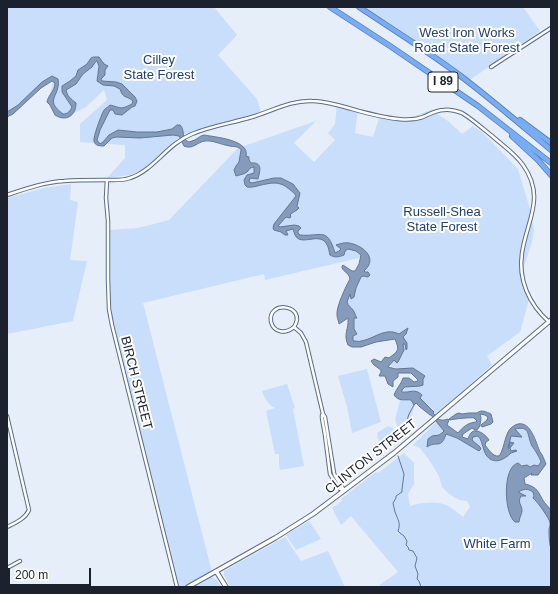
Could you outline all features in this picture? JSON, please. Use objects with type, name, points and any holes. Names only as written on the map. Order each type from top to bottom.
[{"type":"highway","name":"I 89","points":[[330,7],[478,106],[551,164]]},
{"type":"highway","name":"I 89","points":[[359,7],[457,73],[551,150]]},
{"type":"highway","points":[[496,104],[551,143]]},
{"type":"highway","points":[[478,106],[538,160],[551,175]]},
{"type":"main road","name":"CLINTON STREET","points":[[188,587],[297,525],[344,492],[432,422],[550,321]]},
{"type":"main road","points":[[216,571],[226,587]]},
{"type":"street","points":[[491,67],[551,28]]},
{"type":"street","points":[[7,195],[56,182],[126,179],[140,174],[179,141],[186,137],[290,104],[308,101],[322,102],[369,114],[401,120],[417,119],[432,112],[451,110],[464,114],[472,120],[523,164],[528,173],[532,182],[534,198],[532,218],[522,252],[522,275],[527,293],[532,302],[541,315],[550,321]]},
{"type":"street","name":"BIRCH STREET","points":[[107,180],[106,198],[108,221],[109,309],[177,587]]},
{"type":"street","points":[[283,307],[292,310],[296,318],[294,328],[285,332],[280,332],[276,329],[272,325],[271,320],[274,311],[283,307]]},
{"type":"street","points":[[294,328],[301,333],[306,342],[327,435],[330,474],[333,480],[344,492]]},
{"type":"street","points":[[7,416],[29,507],[28,513],[23,518],[7,527]]},
{"type":"street","points":[[7,568],[20,561]]},
{"type":"green space","name":"Cilley State Forest","points":[[7,7],[214,7],[237,35],[218,55],[257,99],[261,112],[182,135],[143,170],[130,175],[107,178],[125,158],[125,145],[80,142],[80,124],[107,100],[104,90],[86,107],[74,113],[74,108],[69,114],[63,113],[59,112],[52,105],[50,96],[54,78],[7,112]]},
{"type":"green space","name":"West Iron Works Road State Forest","points":[[357,7],[523,7],[540,31],[467,82]]},
{"type":"green space","name":"Russell-Shea State Forest","points":[[337,104],[358,109],[355,133],[373,137],[380,115],[401,119],[431,110],[448,121],[462,134],[473,126],[482,132],[518,169],[530,209],[534,230],[532,242],[524,266],[529,300],[520,332],[487,356],[492,365],[435,415],[433,409],[414,394],[403,391],[405,386],[415,386],[419,380],[417,376],[391,366],[392,361],[398,357],[401,341],[383,333],[363,341],[354,341],[352,338],[345,304],[363,257],[265,280],[264,274],[143,303],[213,576],[212,577],[217,580],[221,587],[195,587],[205,581],[188,587],[178,587],[111,313],[109,285],[109,230],[138,228],[169,220],[238,148],[316,121],[294,143],[314,162],[335,140],[328,133],[335,124]]},
{"type":"green space","points":[[71,184],[70,200],[78,202],[70,260],[87,261],[73,321],[7,334],[7,198],[44,188]]},
{"type":"green space","points":[[367,369],[381,422],[352,433],[347,407],[338,376]]},
{"type":"green space","points":[[287,384],[295,408],[293,409],[304,466],[280,470],[279,454],[275,454],[266,411],[275,408],[269,403],[262,391]]},
{"type":"green space","points":[[409,399],[414,405],[416,403],[408,428],[405,434],[385,449],[379,442],[377,433],[388,426],[399,431],[395,420],[400,400]]},
{"type":"green space","name":"White Farm","points":[[437,421],[447,434],[475,449],[475,442],[472,440],[473,437],[479,436],[483,448],[496,461],[516,452],[511,451],[511,445],[506,451],[510,436],[514,430],[520,426],[530,437],[541,463],[538,466],[531,467],[524,466],[519,463],[514,464],[518,499],[519,491],[522,489],[532,489],[551,518],[551,587],[377,587],[398,572],[351,516],[341,525],[332,508],[342,501],[341,499],[376,472],[378,473],[404,453],[414,463],[414,484],[408,494],[410,506],[427,503],[439,503],[446,505],[463,517],[470,507],[467,501],[459,500],[442,487],[439,476],[431,463],[420,448],[413,445]]},
{"type":"green space","points":[[309,521],[321,539],[296,550],[286,535]]},
{"type":"green space","points":[[285,537],[301,561],[328,551],[345,587],[230,587],[224,575],[224,571]]},
{"type":"shaded area","points":[[94,57],[99,57],[104,64],[108,66],[105,70],[105,75],[101,79],[102,81],[122,84],[137,101],[135,106],[122,115],[115,114],[113,110],[110,110],[100,130],[97,140],[100,144],[109,135],[118,130],[157,132],[172,129],[177,125],[182,127],[184,136],[189,142],[204,135],[231,140],[243,146],[246,151],[246,156],[249,157],[251,163],[257,164],[260,168],[258,179],[250,178],[249,182],[252,183],[281,178],[293,184],[300,193],[297,206],[299,208],[290,215],[290,218],[286,217],[278,226],[299,226],[301,228],[298,233],[300,235],[318,234],[326,236],[329,239],[335,253],[341,249],[336,245],[349,243],[359,246],[367,253],[370,261],[364,271],[368,272],[370,275],[368,277],[361,277],[354,297],[351,299],[350,294],[347,302],[357,318],[354,318],[354,329],[357,334],[353,336],[353,340],[366,340],[389,332],[399,334],[408,328],[403,337],[407,343],[407,349],[406,350],[405,344],[403,344],[404,350],[398,362],[397,363],[394,360],[388,367],[396,369],[413,368],[425,376],[423,379],[423,385],[405,387],[402,392],[415,391],[422,395],[420,398],[434,412],[433,413],[441,420],[448,419],[447,425],[458,433],[470,423],[477,421],[474,418],[449,419],[456,414],[477,413],[482,411],[491,414],[493,422],[491,424],[482,427],[481,425],[487,420],[488,417],[480,414],[480,426],[477,430],[472,428],[463,434],[462,437],[468,439],[473,431],[481,432],[489,440],[485,445],[491,453],[499,456],[507,434],[515,425],[523,424],[530,429],[546,464],[538,475],[531,475],[532,473],[524,478],[525,484],[535,488],[551,510],[551,549],[549,537],[550,524],[543,510],[533,498],[533,492],[526,489],[518,492],[526,496],[521,496],[520,498],[522,511],[519,522],[515,522],[511,517],[507,501],[507,481],[513,466],[518,463],[522,466],[538,466],[541,462],[530,443],[526,430],[520,428],[515,429],[522,437],[511,436],[508,448],[510,442],[514,443],[510,448],[511,451],[517,451],[511,453],[503,459],[496,461],[487,457],[478,436],[473,437],[472,440],[480,447],[481,449],[479,451],[457,438],[446,434],[442,442],[427,447],[428,439],[432,436],[439,435],[444,431],[431,415],[416,403],[414,405],[411,400],[400,399],[394,395],[403,378],[409,378],[414,382],[418,380],[411,373],[398,373],[398,377],[393,381],[393,387],[388,384],[385,376],[379,376],[381,370],[371,361],[374,359],[381,362],[385,357],[389,358],[394,354],[398,348],[395,339],[376,342],[361,347],[352,347],[348,345],[346,337],[348,318],[339,324],[337,311],[350,279],[342,266],[343,265],[352,271],[355,271],[359,264],[361,255],[356,251],[348,249],[345,251],[344,255],[334,257],[330,255],[327,245],[323,240],[301,240],[295,235],[293,229],[286,231],[288,235],[274,230],[274,224],[296,196],[288,188],[279,183],[247,187],[244,180],[247,175],[254,173],[254,167],[250,168],[245,173],[236,176],[234,170],[239,162],[240,148],[208,141],[187,147],[184,146],[179,136],[173,135],[140,138],[117,137],[112,138],[104,146],[97,145],[94,141],[95,135],[104,110],[110,105],[121,108],[125,107],[132,104],[133,101],[124,96],[120,89],[114,86],[103,85],[97,81],[99,66],[97,61],[83,74],[76,84],[66,90],[68,96],[76,103],[76,108],[70,116],[63,118],[55,115],[47,102],[55,86],[55,83],[52,81],[41,88],[13,114],[7,117],[7,112],[18,105],[42,82],[52,76],[58,79],[57,90],[53,101],[54,105],[63,114],[68,113],[72,107],[62,92],[62,86],[76,76],[78,70]]},
{"type":"waterway","points":[[393,444],[392,443],[400,434],[406,430],[408,416],[414,405]]},
{"type":"waterway","points":[[398,456],[404,474],[402,492],[396,496],[393,503],[399,524],[398,531],[404,536],[407,541],[406,545],[409,550],[413,551],[417,558],[415,566],[418,574],[417,579],[421,587]]}]
